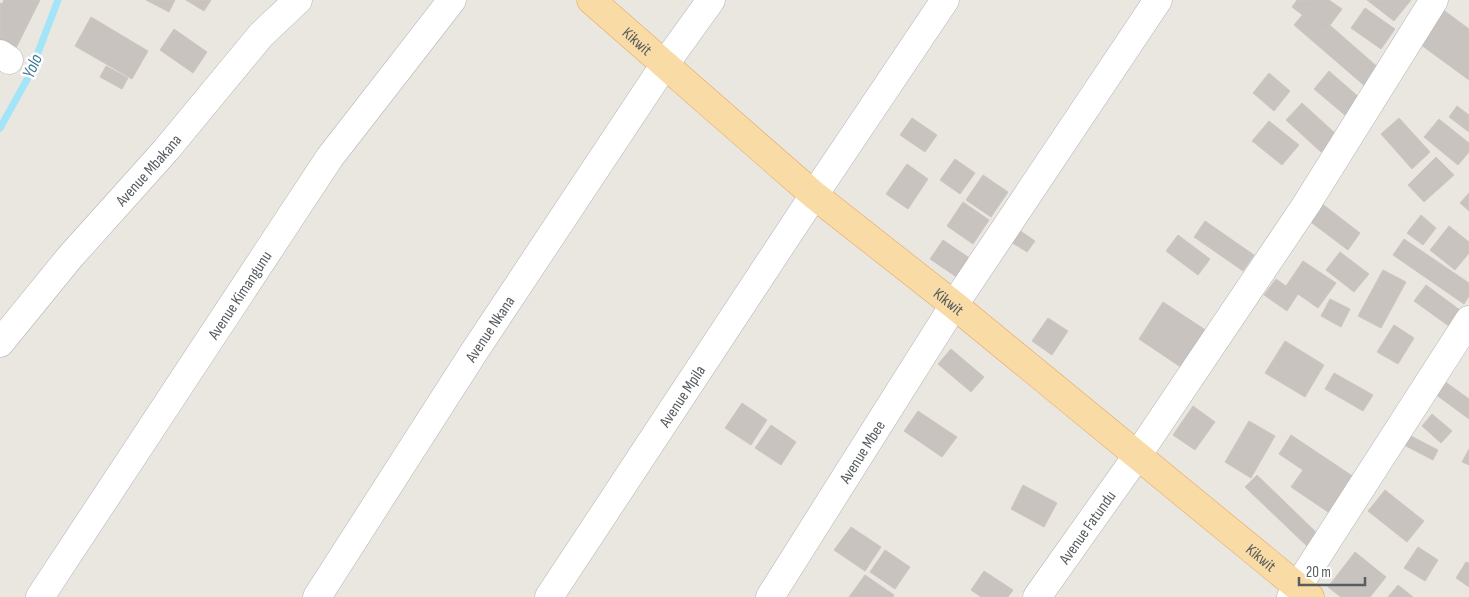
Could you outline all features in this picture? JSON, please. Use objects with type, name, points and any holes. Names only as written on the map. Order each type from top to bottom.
[{"type":"main road","name":"Kikwit","points":[[591,0],[814,195],[954,305],[1300,593]]},
{"type":"street","name":"Avenue Mbakana","points":[[0,343],[70,257],[166,150],[261,36],[298,0]]},
{"type":"street","name":"Avenue Kimangunu","points":[[40,597],[330,157],[452,0]]},
{"type":"street","name":"Avenue Nkana","points":[[317,597],[474,352],[665,64],[711,0]]},
{"type":"street","name":"Avenue Mpila","points":[[549,597],[945,0]]},
{"type":"street","name":"Avenue Mbee","points":[[770,597],[954,305],[1158,0]]},
{"type":"street","name":"Avenue Fatundu","points":[[1038,597],[1137,456],[1306,205],[1434,0]]},
{"type":"street","points":[[1300,593],[1469,320]]},
{"type":"building","points":[[4,0],[40,0],[16,48],[0,40],[0,3],[2,4]]},
{"type":"building","points":[[146,0],[175,0],[169,12]]},
{"type":"building","points":[[186,0],[211,0],[204,11]]},
{"type":"building","points":[[1297,0],[1329,0],[1342,9],[1325,32],[1292,7]]},
{"type":"building","points":[[1367,0],[1411,0],[1394,21]]},
{"type":"building","points":[[1309,7],[1381,70],[1366,87],[1294,25]]},
{"type":"building","points":[[1365,8],[1395,29],[1381,49],[1351,28]]},
{"type":"building","points":[[1442,9],[1469,29],[1469,80],[1417,42]]},
{"type":"building","points":[[91,17],[148,51],[132,79],[75,46]]},
{"type":"building","points":[[174,29],[207,52],[193,73],[160,50]]},
{"type":"building","points":[[106,66],[128,78],[122,89],[100,77]]},
{"type":"building","points":[[1329,71],[1361,99],[1346,116],[1314,89]]},
{"type":"building","points":[[1269,73],[1290,91],[1274,111],[1253,93]]},
{"type":"building","points":[[1302,103],[1337,135],[1321,152],[1286,120]]},
{"type":"building","points":[[1457,106],[1469,115],[1469,132],[1449,117]]},
{"type":"building","points":[[912,118],[937,135],[925,152],[900,135]]},
{"type":"building","points":[[1399,118],[1430,152],[1412,169],[1381,134]]},
{"type":"building","points":[[1439,119],[1469,143],[1469,152],[1458,165],[1424,137]]},
{"type":"building","points":[[1269,121],[1299,145],[1282,165],[1252,141]]},
{"type":"building","points":[[1436,157],[1454,175],[1424,202],[1408,185]]},
{"type":"building","points":[[955,159],[975,173],[960,194],[940,180]]},
{"type":"building","points":[[907,164],[928,179],[908,209],[886,194]]},
{"type":"building","points":[[983,175],[1008,192],[991,217],[966,200]]},
{"type":"building","points":[[1469,193],[1469,211],[1460,203]]},
{"type":"building","points":[[963,202],[989,220],[973,244],[947,226]]},
{"type":"building","points":[[1321,203],[1360,233],[1348,250],[1308,220]]},
{"type":"building","points":[[1421,215],[1436,228],[1423,245],[1407,233]]},
{"type":"building","points":[[1205,221],[1254,255],[1243,271],[1194,237]]},
{"type":"building","points":[[1449,226],[1469,242],[1469,253],[1455,270],[1430,250]]},
{"type":"building","points":[[1019,230],[1035,241],[1027,252],[1011,242]]},
{"type":"building","points":[[1178,235],[1210,259],[1198,275],[1166,251]]},
{"type":"building","points":[[1404,239],[1469,283],[1469,296],[1464,304],[1393,255]]},
{"type":"building","points":[[943,240],[971,259],[958,278],[930,259]]},
{"type":"building","points":[[1340,252],[1369,274],[1354,292],[1326,270]]},
{"type":"building","points":[[1303,261],[1336,283],[1318,308],[1298,294],[1287,311],[1264,295],[1276,279],[1286,286]]},
{"type":"building","points":[[1383,270],[1406,282],[1381,328],[1358,316]]},
{"type":"building","points":[[1426,285],[1464,313],[1453,329],[1414,301]]},
{"type":"building","points":[[1330,299],[1350,309],[1341,327],[1321,316]]},
{"type":"building","points":[[1163,302],[1207,331],[1182,368],[1139,339]]},
{"type":"building","points":[[1048,318],[1068,331],[1052,355],[1032,341]]},
{"type":"building","points":[[1394,325],[1414,338],[1398,364],[1377,352]]},
{"type":"building","points":[[1285,341],[1324,365],[1305,397],[1265,373]]},
{"type":"building","points":[[951,349],[984,377],[971,392],[938,364]]},
{"type":"building","points":[[1334,373],[1373,395],[1363,411],[1325,389]]},
{"type":"building","points":[[1444,381],[1469,399],[1469,419],[1435,394]]},
{"type":"building","points":[[742,403],[767,420],[751,445],[725,428]]},
{"type":"building","points":[[1193,406],[1215,422],[1195,450],[1173,435]]},
{"type":"building","points":[[918,411],[957,437],[942,457],[904,431]]},
{"type":"building","points":[[1432,414],[1452,431],[1441,443],[1422,426]]},
{"type":"building","points":[[1249,421],[1275,436],[1251,478],[1225,462]]},
{"type":"building","points":[[771,425],[796,442],[781,465],[755,448]]},
{"type":"building","points":[[1407,434],[1438,450],[1433,460],[1402,444]]},
{"type":"building","points":[[1291,435],[1357,479],[1331,514],[1291,487],[1303,470],[1279,454]]},
{"type":"building","points":[[1469,449],[1469,465],[1462,462]]},
{"type":"building","points":[[1257,475],[1321,537],[1310,549],[1245,487]]},
{"type":"building","points":[[1023,485],[1057,503],[1044,527],[1011,509]]},
{"type":"building","points":[[1385,490],[1424,521],[1407,542],[1368,511]]},
{"type":"building","points":[[851,527],[881,547],[865,571],[834,550]]},
{"type":"building","points":[[1418,547],[1438,560],[1425,581],[1404,568]]},
{"type":"building","points":[[885,550],[910,567],[895,589],[870,572]]},
{"type":"building","points":[[1355,552],[1386,577],[1370,597],[1341,597],[1328,587]]},
{"type":"building","points":[[1466,562],[1469,563],[1469,587],[1456,578]]},
{"type":"building","points":[[984,571],[1013,590],[1008,597],[981,597],[971,590]]},
{"type":"building","points":[[865,575],[894,595],[893,597],[849,597]]},
{"type":"building","points":[[1398,585],[1413,597],[1388,597]]},
{"type":"waterway","name":"Yolo","points":[[0,128],[29,76],[58,0]]}]
